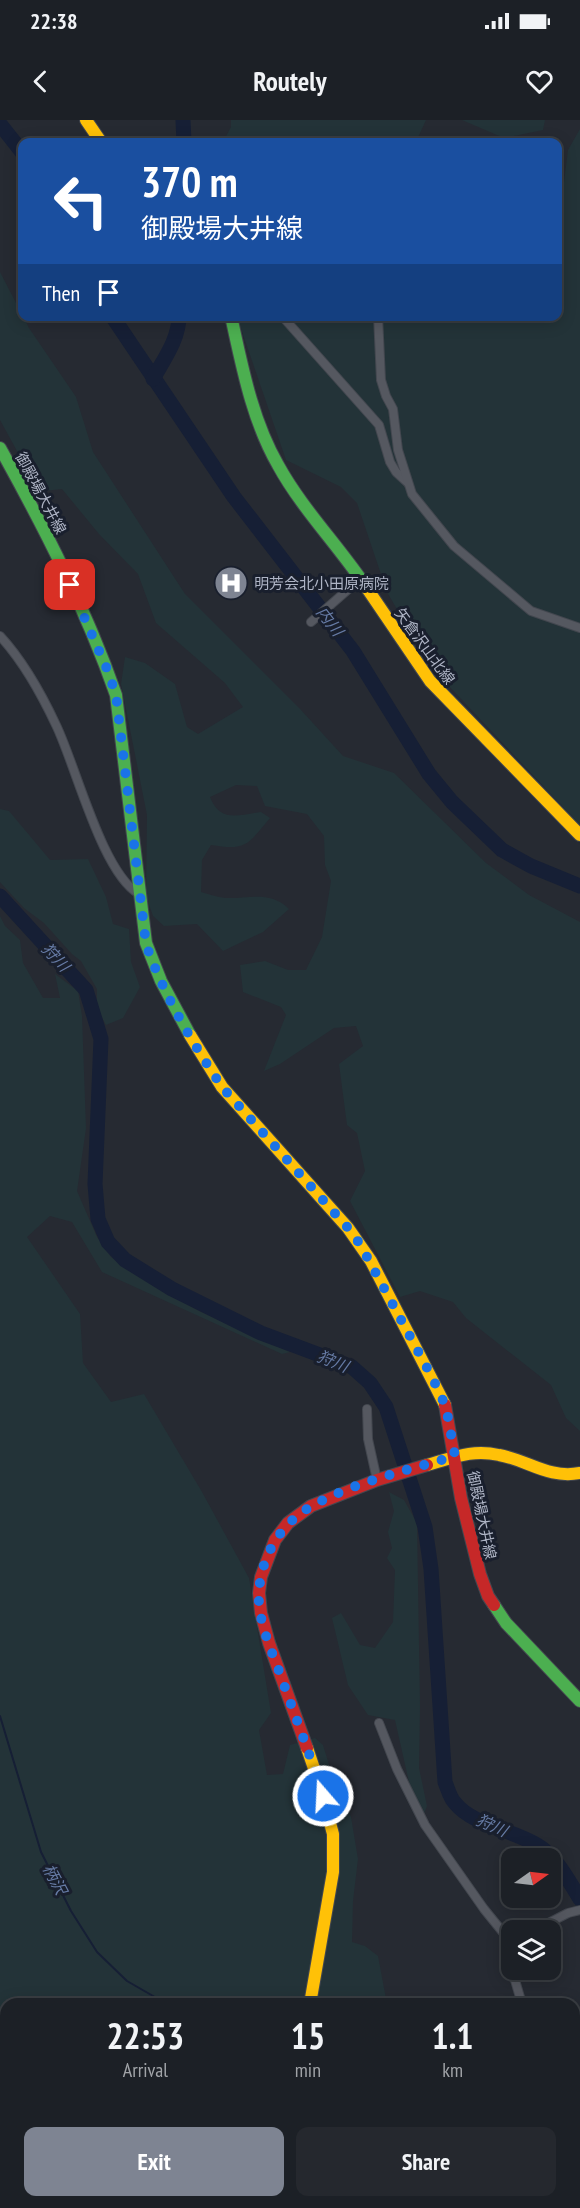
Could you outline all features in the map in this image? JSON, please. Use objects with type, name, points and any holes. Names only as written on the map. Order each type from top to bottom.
[{"type":"main road","points":[[86,120],[98,138]]},
{"type":"main road","name":"矢倉沢山北線","points":[[232,321],[238,352],[270,450],[295,494],[334,542],[430,681],[580,835]]},
{"type":"main road","name":"御殿場大井線","points":[[0,448],[42,523],[107,669],[116,695],[139,894],[146,944],[154,968],[204,1061],[222,1087],[348,1228],[371,1262],[446,1407],[461,1498],[480,1574],[488,1596],[506,1623],[580,1701]]},
{"type":"main road","points":[[311,1998],[333,1872],[333,1834],[319,1784],[269,1643],[261,1613],[259,1593],[265,1563],[272,1548],[288,1523],[311,1506],[382,1479],[455,1456],[472,1452],[492,1453],[543,1471],[569,1475],[580,1473]]},
{"type":"street","points":[[286,321],[379,425],[390,462],[437,527],[477,567],[531,611],[580,628]]},
{"type":"street","points":[[378,321],[381,380],[395,417],[396,437],[408,484]]},
{"type":"street","points":[[311,622],[360,579]]},
{"type":"street","points":[[0,636],[28,672],[57,726],[103,845],[114,867],[129,888],[139,894]]},
{"type":"street","points":[[367,1409],[368,1439],[382,1479]]},
{"type":"street","points":[[380,1723],[397,1769],[425,1825],[501,1928]]},
{"type":"street","points":[[554,1920],[580,1910]]},
{"type":"street","points":[[515,1980],[520,1998]]},
{"type":"shaded area","points":[[231,120],[426,120],[418,138],[225,138],[231,127]]},
{"type":"shaded area","points":[[462,120],[545,120],[543,130],[504,138]]},
{"type":"shaded area","points":[[580,129],[580,825],[430,666],[387,592],[357,503],[341,487],[286,460],[238,321],[562,321],[562,192],[568,150]]},
{"type":"shaded area","points":[[0,272],[18,307],[18,321],[25,321],[76,397],[93,452],[185,594],[301,710],[343,756],[394,773],[486,863],[529,895],[580,922],[580,1431],[566,1418],[551,1385],[466,1318],[453,1302],[420,1291],[400,1297],[350,1201],[365,1171],[357,1133],[347,1125],[339,1064],[363,1046],[356,1026],[334,1028],[280,1064],[264,1071],[286,1015],[281,1007],[243,992],[240,965],[265,961],[288,970],[306,970],[322,937],[331,881],[325,865],[324,836],[307,814],[265,806],[257,786],[236,785],[210,797],[214,805],[224,814],[261,812],[270,818],[246,844],[232,847],[211,845],[202,860],[201,892],[225,898],[266,897],[282,903],[289,909],[263,932],[223,951],[197,924],[164,926],[153,916],[146,896],[147,815],[121,684],[125,657],[145,663],[175,684],[187,727],[198,734],[243,707],[225,683],[156,623],[138,574],[99,534],[62,489],[35,492],[19,470],[17,451],[0,420]]},
{"type":"shaded area","points":[[0,809],[9,811],[50,860],[88,859],[106,897],[113,924],[129,929],[131,962],[140,987],[123,1018],[106,1025],[97,1008],[97,989],[81,961],[44,923],[24,908],[0,882]]},
{"type":"shaded area","points":[[0,916],[5,926],[20,940],[23,963],[43,998],[60,998],[55,974],[78,991],[82,1016],[86,1128],[77,1191],[97,1237],[111,1257],[160,1289],[199,1311],[290,1352],[282,1354],[102,1272],[72,1222],[50,1216],[27,1237],[80,1314],[83,1363],[111,1402],[144,1394],[202,1492],[249,1578],[271,1713],[259,1730],[267,1775],[283,1774],[290,1745],[315,1738],[323,1745],[330,1768],[351,1817],[358,1859],[353,1901],[352,1942],[365,1946],[378,1956],[386,1998],[0,1998]]},
{"type":"shaded area","points":[[389,1492],[404,1500],[417,1523],[419,1768],[427,1806],[423,1816],[409,1782],[395,1720],[368,1715],[348,1685],[332,1618],[341,1613],[360,1645],[375,1648],[393,1622],[395,1570],[387,1558],[392,1548],[388,1532],[394,1511]]},
{"type":"waterway","points":[[183,120],[184,138]]},
{"type":"waterway","name":"内川","points":[[0,124],[18,147]]},
{"type":"waterway","name":"内川","points":[[115,321],[234,497],[353,651],[429,774],[452,802],[502,850],[531,866],[580,886]]},
{"type":"waterway","points":[[153,379],[174,341],[178,321]]},
{"type":"waterway","name":"狩川","points":[[0,896],[86,990],[101,1039],[95,1184],[98,1219],[108,1242],[125,1260],[172,1289],[261,1333],[352,1367],[370,1383],[386,1407],[425,1527],[431,1569],[445,1782],[449,1793],[462,1811],[482,1822],[528,1840],[544,1850],[562,1869],[580,1899]]},
{"type":"waterway","name":"柄沢","points":[[0,1716],[41,1852],[71,1911],[97,1952],[127,1981],[157,1998]]},
{"type":"traffic: fast","points":[[232,321],[249,392],[269,448],[297,495],[362,581]]},
{"type":"traffic: fast","points":[[0,448],[63,569],[116,695],[146,943],[161,981],[190,1035]]},
{"type":"traffic: fast","points":[[494,1605],[506,1623],[580,1701]]},
{"type":"traffic: slow","points":[[86,120],[98,138]]},
{"type":"traffic: slow","points":[[362,581],[430,681],[580,835]]},
{"type":"traffic: slow","points":[[190,1035],[222,1087],[348,1228],[371,1261],[445,1405]]},
{"type":"traffic: slow","points":[[427,1465],[462,1455],[489,1453],[509,1457],[548,1471],[580,1473]]},
{"type":"traffic: slow","points":[[307,1748],[333,1834],[333,1872],[311,1998]]},
{"type":"traffic: jam","points":[[445,1405],[461,1498],[480,1574],[494,1605]]},
{"type":"traffic: jam","points":[[307,1748],[269,1643],[261,1613],[259,1593],[261,1577],[275,1540],[288,1523],[311,1506],[377,1480],[427,1465]]},
{"type":"place","name":"明芳会北小田原病院","points":[[231,583]]},
{"type":"route","points":[[70,585],[116,695],[139,894],[146,944],[154,968],[204,1061],[222,1087],[360,1244],[446,1407],[455,1456],[340,1493],[311,1506],[288,1523],[275,1540],[265,1563],[259,1593],[261,1613],[269,1643],[323,1796]]}]
